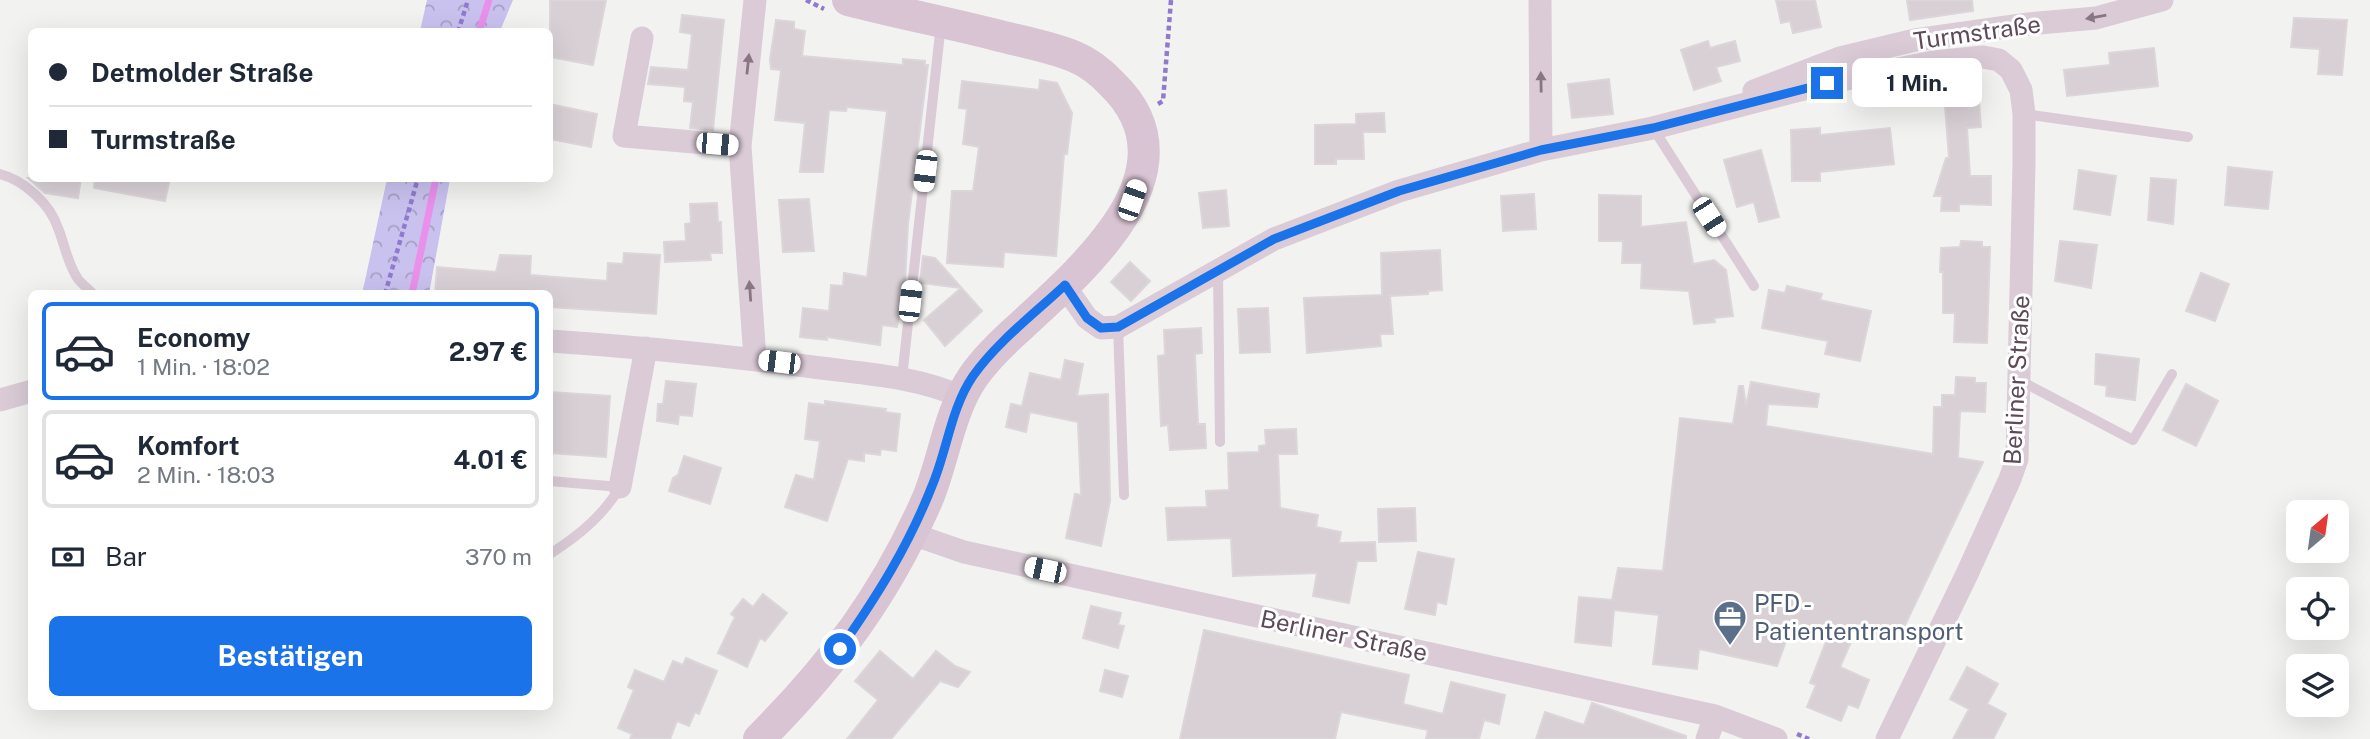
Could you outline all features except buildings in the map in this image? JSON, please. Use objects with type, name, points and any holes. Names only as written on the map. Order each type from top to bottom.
[{"type":"main road","points":[[759,739],[840,649],[879,593],[912,534],[933,485],[962,397],[973,376],[1003,343],[1065,285],[1108,237],[1132,200],[1142,172],[1144,148],[1140,122],[1125,96],[1100,72],[1074,56],[1032,43],[848,0]]},
{"type":"street","points":[[755,0],[740,146],[755,359]]},
{"type":"street","points":[[1540,0],[1541,150]]},
{"type":"street","name":"Turmstraße","points":[[1720,112],[1762,86],[1852,55],[1915,40],[2028,24],[2096,18],[2162,0]]},
{"type":"street","points":[[642,38],[623,142],[740,146]]},
{"type":"street","name":"Turmstraße","points":[[1118,327],[1274,239],[1399,191],[1541,150],[1653,128],[1827,83],[1933,62],[1983,57],[1999,61],[2011,70],[2015,78]]},
{"type":"street","name":"Berliner Straße","points":[[1887,739],[2017,459],[2024,114],[2021,90],[2015,78]]},
{"type":"street","points":[[1065,285],[1087,318],[1101,328],[1118,327]]},
{"type":"street","points":[[553,341],[755,359],[902,378],[938,386],[962,397]]},
{"type":"street","points":[[620,487],[646,348]]},
{"type":"street","points":[[0,400],[28,392]]},
{"type":"street","name":"Berliner Straße","points":[[912,534],[964,552],[1715,716],[1776,739]]},
{"type":"street","points":[[1707,739],[1715,716]]},
{"type":"lane","points":[[902,378],[941,22]]},
{"type":"lane","points":[[2024,114],[2188,137]]},
{"type":"lane","points":[[1653,128],[1754,286]]},
{"type":"lane","points":[[0,174],[13,177],[44,204],[58,226],[65,254],[78,279],[89,290]]},
{"type":"lane","points":[[1218,269],[1220,442]]},
{"type":"lane","points":[[1118,327],[1124,495]]},
{"type":"lane","points":[[2019,380],[2133,440],[2172,374]]},
{"type":"lane","points":[[553,481],[620,487],[609,506],[576,537],[553,552]]},
{"type":"path","points":[[459,28],[468,0]]},
{"type":"path","points":[[1154,107],[1163,101],[1171,0]]},
{"type":"path","points":[[386,290],[417,182]]},
{"type":"green space","points":[[427,0],[513,0],[501,28],[421,28]]},
{"type":"green space","points":[[386,182],[449,182],[430,290],[363,290]]},
{"type":"waterway","points":[[480,28],[489,0]]},
{"type":"waterway","points":[[413,290],[435,182]]},
{"type":"place","name":"PFD - Patiententransport","points":[[1730,647]]},
{"type":"route","points":[[840,649],[879,593],[905,548],[933,485],[962,397],[973,376],[1003,343],[1065,285],[1087,318],[1101,328],[1118,327],[1274,239],[1399,191],[1541,150],[1653,128],[1827,83]]}]
